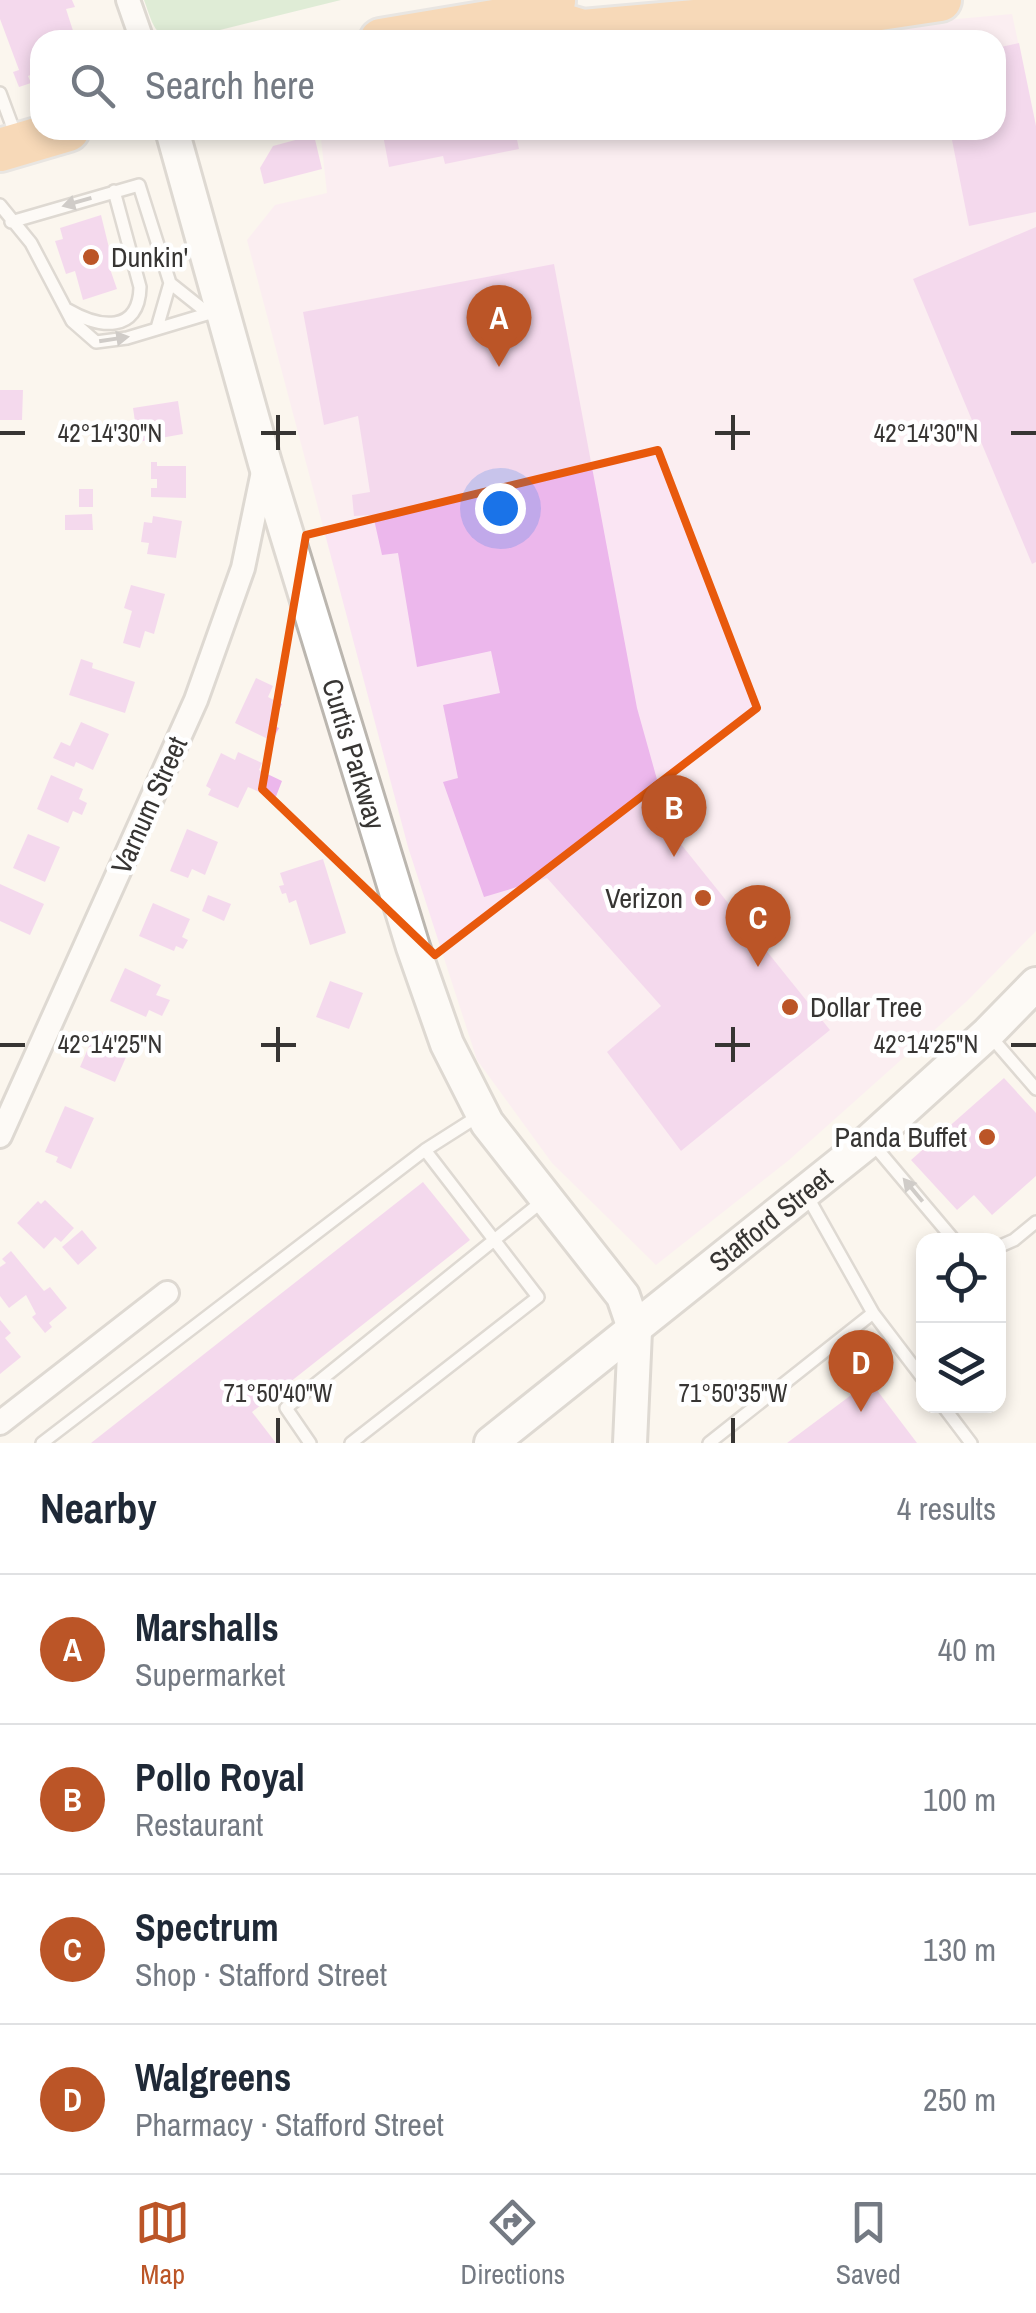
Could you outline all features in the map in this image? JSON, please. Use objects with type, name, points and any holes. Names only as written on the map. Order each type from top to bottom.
[{"type":"highway","points":[[593,30],[860,12],[940,0]]},
{"type":"highway","points":[[431,30],[542,8],[580,30]]},
{"type":"highway","points":[[9,147],[33,140]]},
{"type":"street","points":[[128,0],[138,30]]},
{"type":"street","name":"Curtis Parkway","points":[[174,140],[215,312],[413,947],[447,1044],[482,1114],[623,1296],[635,1331]]},
{"type":"street","name":"Varnum Street","points":[[0,1136],[196,700],[243,568],[265,463]]},
{"type":"street","name":"Stafford Street","points":[[492,1443],[870,1140],[988,1034],[1036,984]]},
{"type":"street","points":[[0,1423],[167,1293]]},
{"type":"street","points":[[630,1443],[635,1331]]},
{"type":"lane","points":[[0,93],[9,147]]},
{"type":"lane","points":[[12,222],[139,185],[170,284],[158,328]]},
{"type":"lane","points":[[65,308],[99,325],[119,322],[133,314],[140,304],[140,287],[114,191]]},
{"type":"lane","points":[[0,205],[31,243],[65,308],[83,333],[96,342],[127,338],[215,312]]},
{"type":"lane","points":[[170,284],[215,312]]},
{"type":"lane","points":[[988,1034],[1036,1089]]},
{"type":"lane","points":[[42,1443],[425,1150],[482,1114]]},
{"type":"lane","points":[[870,1140],[948,1233]]},
{"type":"lane","points":[[352,1443],[538,1297],[425,1150]]},
{"type":"lane","points":[[806,1194],[874,1313],[916,1369]]},
{"type":"lane","points":[[310,1443],[286,1408],[546,1198]]},
{"type":"lane","points":[[1006,1244],[1036,1222]]},
{"type":"lane","points":[[709,1443],[874,1313]]},
{"type":"lane","points":[[948,1413],[971,1443]]},
{"type":"highlighted area","points":[[658,450],[757,708],[435,955],[262,789],[306,535]]},
{"type":"shaded area","points":[[1012,14],[1036,126],[1036,931],[967,1001],[789,1160],[656,1265],[552,1163],[477,1060],[408,847],[247,240],[275,205],[327,193],[321,140],[1006,140],[1006,30],[836,30]]},
{"type":"green space","points":[[144,0],[341,0],[220,30],[157,30]]},
{"type":"building","points":[[0,0],[72,0],[75,7],[66,9],[73,30],[30,30],[30,83],[19,87],[13,72],[19,70],[0,19]]},
{"type":"building","points":[[1019,43],[1036,126],[1036,212],[969,226],[952,140],[1006,140],[1006,46]]},
{"type":"building","points":[[315,140],[322,169],[264,184],[260,168],[273,146]]},
{"type":"building","points":[[384,140],[517,140],[519,149],[445,164],[443,156],[389,167]]},
{"type":"building","points":[[101,215],[117,289],[83,300],[75,271],[66,274],[55,241],[63,239],[60,228]]},
{"type":"building","points":[[1036,227],[1036,562],[1032,564],[913,279]]},
{"type":"building","points":[[554,264],[637,708],[672,833],[830,1030],[681,1151],[607,1052],[661,1006],[547,878],[484,897],[443,782],[458,778],[443,705],[500,693],[491,651],[417,667],[398,553],[382,555],[373,515],[354,516],[352,495],[370,492],[358,416],[324,425],[303,312]]},
{"type":"building","points":[[0,390],[23,390],[22,420],[0,420]]},
{"type":"building","points":[[178,401],[183,434],[138,442],[133,408]]},
{"type":"building","points":[[151,462],[157,462],[157,466],[186,466],[186,498],[151,497],[157,479],[151,479]]},
{"type":"building","points":[[79,489],[93,489],[93,507],[79,507]]},
{"type":"building","points":[[92,514],[93,530],[65,530],[65,515]]},
{"type":"building","points":[[153,516],[182,521],[176,558],[147,554],[149,543],[141,542],[144,522],[152,523]]},
{"type":"building","points":[[131,585],[165,594],[154,634],[145,631],[140,648],[123,643],[132,611],[124,608]]},
{"type":"building","points":[[81,659],[93,663],[92,668],[135,682],[125,713],[69,695]]},
{"type":"building","points":[[256,678],[273,686],[268,697],[282,704],[272,725],[279,728],[272,741],[235,723]]},
{"type":"building","points":[[81,722],[109,734],[93,770],[53,758],[61,742],[70,746]]},
{"type":"building","points":[[238,752],[262,763],[259,770],[282,781],[275,799],[248,787],[238,808],[208,795],[211,789],[206,786],[221,753],[235,760]]},
{"type":"building","points":[[51,775],[83,789],[79,799],[87,803],[82,815],[73,811],[68,823],[37,809]]},
{"type":"building","points":[[187,829],[218,842],[205,875],[192,869],[188,878],[170,871]]},
{"type":"building","points":[[28,834],[60,847],[45,882],[13,868]]},
{"type":"building","points":[[323,859],[346,933],[310,945],[296,900],[289,903],[286,893],[282,894],[280,873]]},
{"type":"building","points":[[0,884],[44,904],[30,935],[0,921]]},
{"type":"building","points":[[208,895],[231,904],[224,921],[202,911]]},
{"type":"building","points":[[153,903],[190,919],[182,937],[188,940],[183,949],[176,946],[174,951],[139,936]]},
{"type":"building","points":[[125,968],[161,985],[156,995],[170,1000],[162,1016],[149,1010],[146,1017],[110,1001]]},
{"type":"building","points":[[330,981],[363,993],[349,1029],[316,1017]]},
{"type":"building","points":[[96,1030],[121,1041],[123,1035],[134,1039],[115,1082],[80,1067]]},
{"type":"building","name":"Panda Buffet","points":[[1004,1078],[1036,1113],[1036,1176],[992,1215],[974,1195],[957,1210],[911,1160]]},
{"type":"building","points":[[65,1106],[94,1118],[71,1169],[45,1152]]},
{"type":"building","points":[[423,1182],[470,1240],[252,1412],[276,1443],[91,1443]]},
{"type":"building","points":[[45,1200],[74,1228],[61,1242],[55,1237],[44,1249],[17,1223],[38,1201],[41,1204]]},
{"type":"building","points":[[82,1230],[97,1248],[78,1265],[62,1247]]},
{"type":"building","points":[[11,1251],[44,1291],[50,1287],[67,1308],[49,1323],[52,1327],[45,1333],[32,1317],[36,1314],[26,1295],[9,1308],[0,1296],[0,1267]]},
{"type":"building","points":[[0,1320],[11,1333],[5,1338],[21,1357],[0,1374]]},
{"type":"building","points":[[870,1381],[917,1443],[787,1443]]},
{"type":"place","name":"Dunkin'","points":[[91,257]]},
{"type":"place","name":"Marshalls","points":[[499,367]]},
{"type":"place","name":"Pollo Royal","points":[[674,857]]},
{"type":"place","name":"Verizon","points":[[703,898]]},
{"type":"place","name":"Spectrum","points":[[758,967]]},
{"type":"place","name":"Dollar Tree","points":[[790,1007]]},
{"type":"place","name":"Panda Buffet","points":[[987,1137]]},
{"type":"place","name":"Walgreens","points":[[861,1412]]}]
